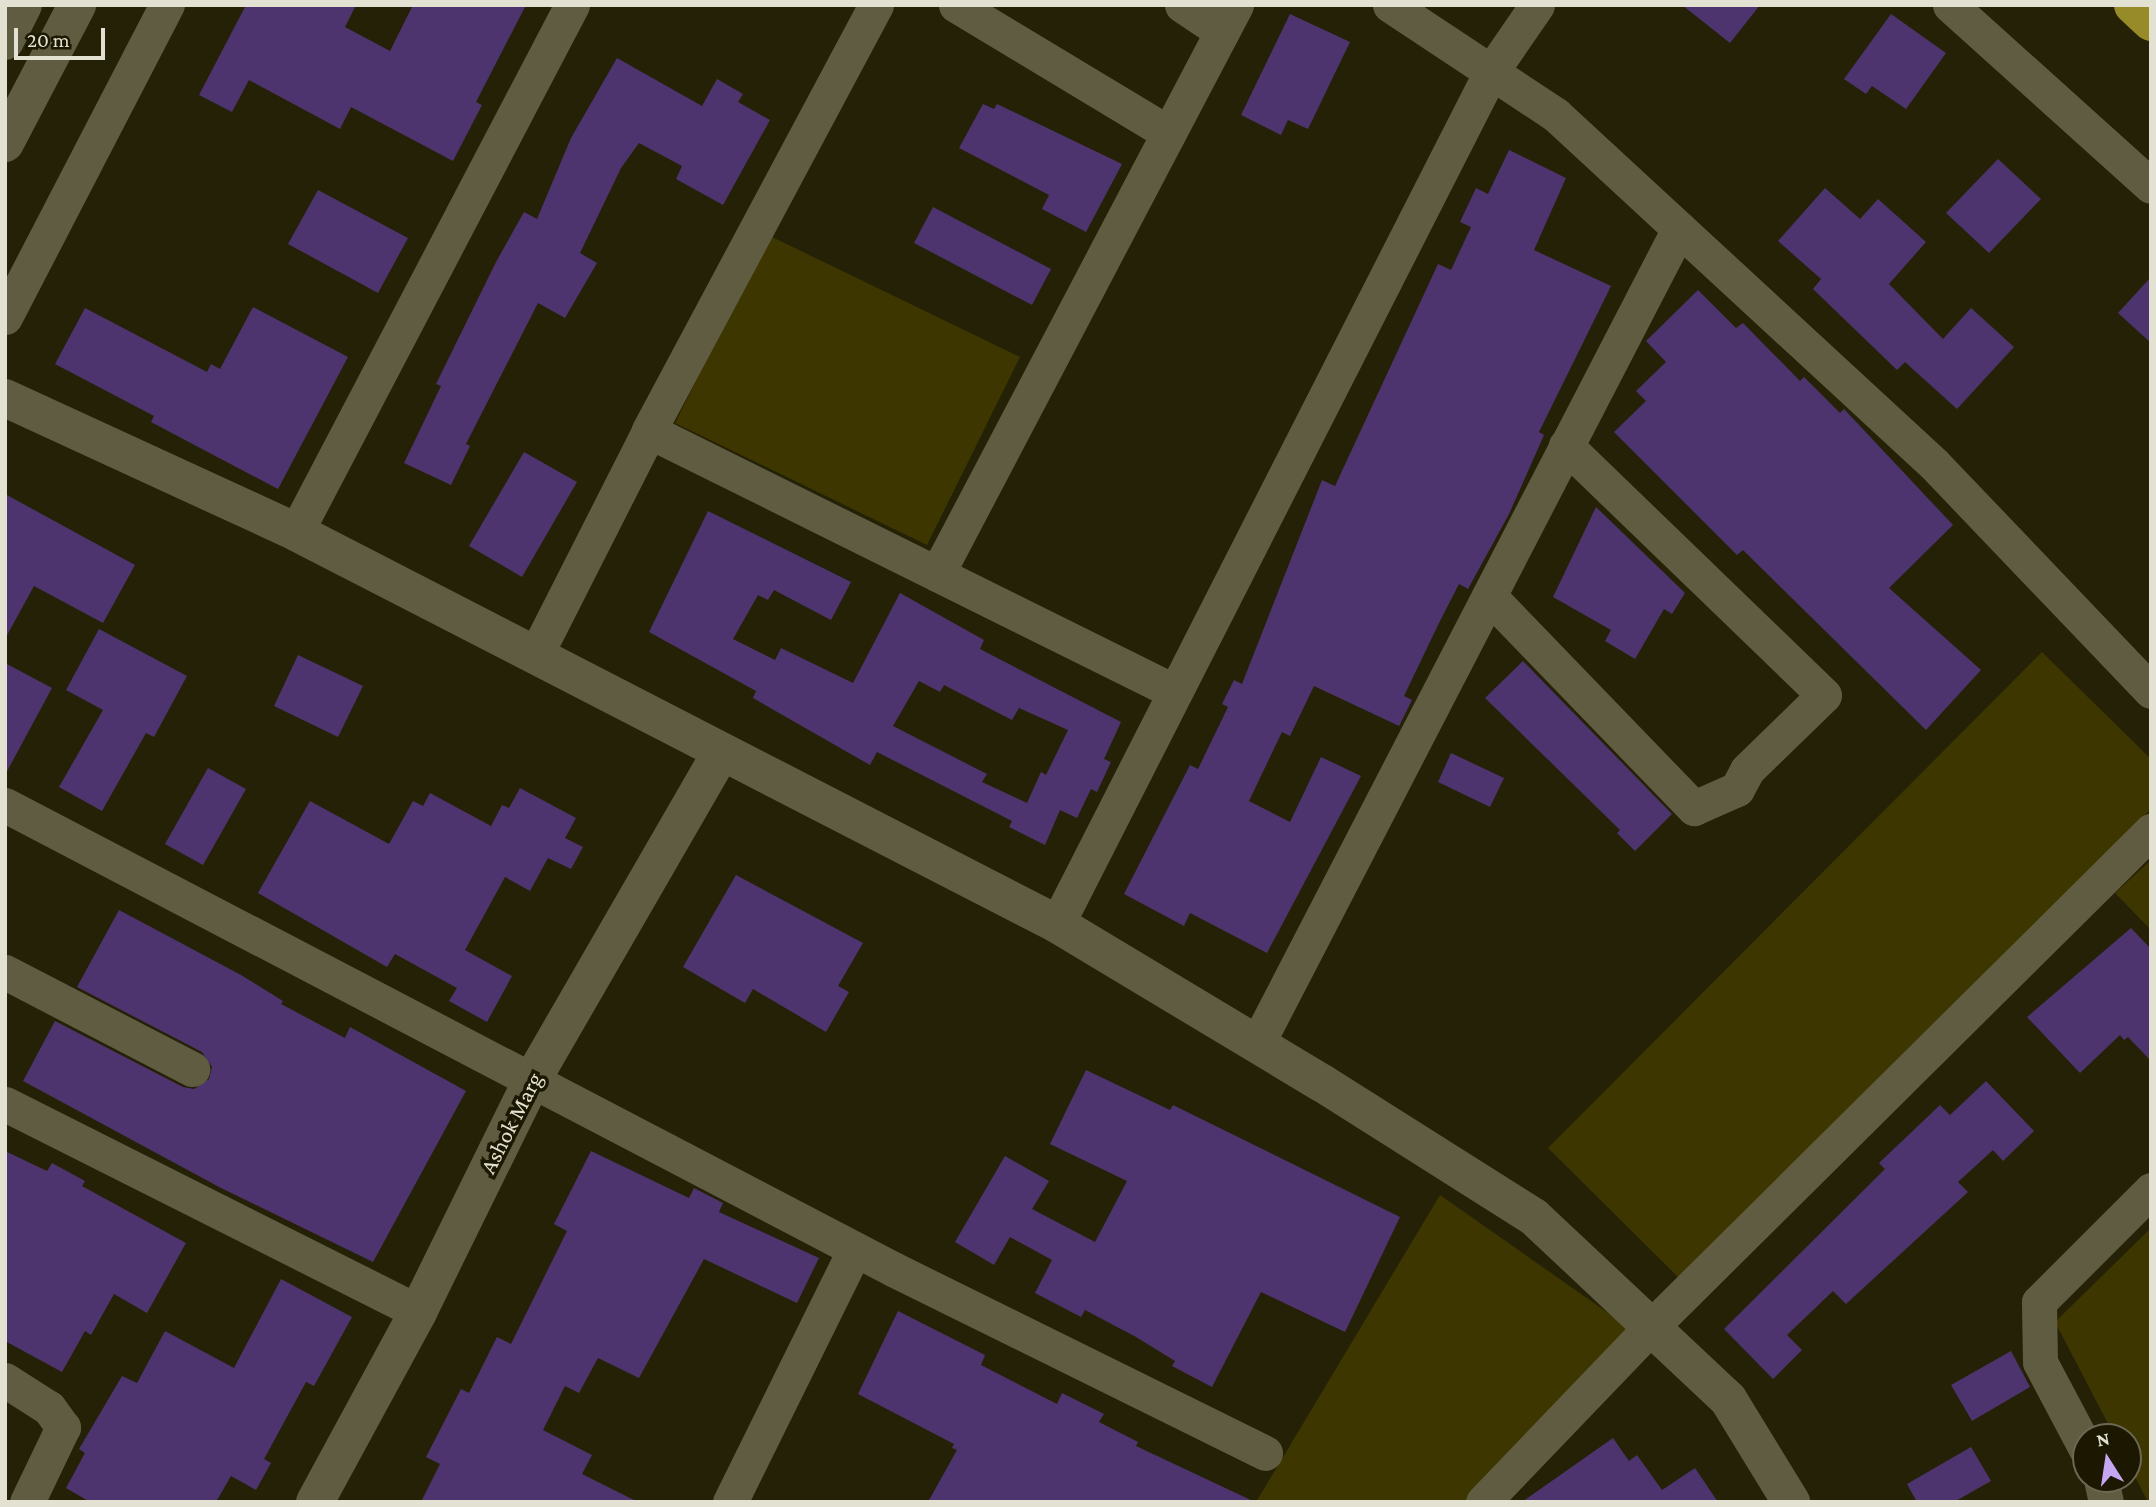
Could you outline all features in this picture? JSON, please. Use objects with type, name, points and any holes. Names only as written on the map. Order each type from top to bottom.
[{"type":"highway","points":[[2133,5],[2151,22]]},
{"type":"street","points":[[5,41],[23,5]]},
{"type":"street","points":[[5,144],[77,5]]},
{"type":"street","points":[[5,317],[167,5]]},
{"type":"street","points":[[296,532],[572,5]]},
{"type":"street","points":[[535,656],[649,431],[876,5]]},
{"type":"street","points":[[956,5],[1168,134]]},
{"type":"street","points":[[937,574],[1229,18],[1182,5]]},
{"type":"street","points":[[1390,5],[1556,115],[1934,464],[2151,691]]},
{"type":"street","points":[[1057,924],[1173,691],[1491,72],[1537,5]]},
{"type":"street","points":[[1950,5],[2151,186]]},
{"type":"street","points":[[1257,1044],[1679,229]]},
{"type":"street","points":[[5,398],[296,532],[1057,924],[1257,1044],[1534,1217],[1728,1399],[1791,1502]]},
{"type":"street","points":[[649,431],[1173,691]]},
{"type":"street","points":[[1489,596],[1694,808],[1737,789],[1747,770],[1824,695],[1566,446]]},
{"type":"street","name":"Ashok Marg","points":[[316,1502],[418,1312],[532,1080],[721,752]]},
{"type":"street","points":[[5,805],[855,1249],[1265,1453]]},
{"type":"street","points":[[1483,1502],[1650,1328],[2151,831]]},
{"type":"street","points":[[5,972],[192,1069]]},
{"type":"street","points":[[5,1104],[418,1312]]},
{"type":"street","points":[[2072,1423],[2040,1362],[2039,1301],[2151,1190]]},
{"type":"street","points":[[739,1499],[855,1249]]},
{"type":"street","points":[[5,1380],[50,1408],[63,1427],[27,1502]]},
{"type":"shaded area","points":[[768,235],[1020,357],[927,545],[675,423]]},
{"type":"shaded area","points":[[2042,652],[2151,759],[2151,809],[1681,1280],[1548,1148]]},
{"type":"shaded area","points":[[2151,860],[2151,930],[2115,893]]},
{"type":"shaded area","points":[[1440,1195],[1631,1329],[1490,1502],[1256,1502]]},
{"type":"shaded area","points":[[2151,1228],[2151,1502],[2148,1502],[2142,1490],[2142,1423],[2108,1423],[2055,1322]]},
{"type":"building","points":[[246,5],[356,5],[345,27],[390,51],[413,5],[526,5],[476,102],[482,105],[453,161],[351,107],[340,129],[249,80],[232,112],[199,95]]},
{"type":"building","points":[[1682,5],[1760,5],[1730,43]]},
{"type":"building","points":[[1290,14],[1350,42],[1308,129],[1288,120],[1281,135],[1241,115]]},
{"type":"building","points":[[1891,14],[1946,53],[1906,109],[1872,86],[1866,94],[1844,79]]},
{"type":"building","points":[[617,58],[702,106],[717,79],[743,94],[738,102],[770,120],[723,205],[676,179],[682,166],[639,143],[621,168],[580,253],[597,263],[565,318],[538,303],[466,444],[470,446],[451,485],[404,463],[441,386],[436,384],[496,262],[524,212],[537,219],[571,138]]},
{"type":"building","points":[[983,104],[994,109],[997,104],[1122,164],[1086,232],[1042,209],[1049,195],[959,148]]},
{"type":"building","points":[[1509,150],[1566,178],[1534,250],[1611,286],[1539,432],[1544,435],[1509,514],[1468,589],[1459,584],[1439,623],[1404,696],[1412,700],[1399,726],[1314,686],[1290,736],[1282,732],[1249,801],[1290,822],[1321,757],[1361,776],[1267,953],[1190,913],[1184,926],[1124,894],[1190,765],[1198,769],[1228,707],[1222,704],[1234,680],[1242,684],[1322,480],[1335,486],[1438,264],[1451,270],[1471,227],[1460,222],[1476,188],[1488,194]]},
{"type":"building","points":[[1998,159],[2041,199],[1989,253],[1946,213]]},
{"type":"building","points":[[1825,188],[1860,219],[1878,199],[1926,242],[1889,284],[1943,339],[1971,308],[2014,347],[1957,409],[1905,362],[1897,370],[1813,289],[1821,279],[1778,241]]},
{"type":"building","points":[[318,190],[408,238],[378,293],[288,244]]},
{"type":"building","points":[[933,207],[1051,269],[1032,305],[914,243]]},
{"type":"building","points":[[2151,277],[2151,343],[2118,313]]},
{"type":"building","points":[[1698,290],[1736,328],[1743,323],[1800,381],[1804,377],[1840,413],[1844,409],[1953,525],[1889,588],[1981,670],[1926,730],[1743,550],[1737,555],[1614,432],[1646,401],[1636,391],[1666,362],[1646,341]]},
{"type":"building","points":[[253,307],[348,357],[278,489],[151,422],[154,416],[55,364],[85,308],[207,372],[211,364],[220,369]]},
{"type":"building","points":[[524,452],[577,482],[522,577],[469,546]]},
{"type":"building","points":[[5,494],[135,565],[103,623],[34,586],[5,639]]},
{"type":"building","points":[[1596,507],[1685,593],[1672,614],[1664,609],[1635,659],[1605,641],[1611,630],[1553,597]]},
{"type":"building","points":[[708,511],[851,582],[831,620],[774,590],[768,600],[758,595],[733,639],[775,660],[781,648],[853,683],[900,593],[984,640],[980,649],[1121,722],[1104,759],[1111,762],[1097,792],[1091,789],[1077,818],[1060,810],[1045,845],[1009,827],[1012,821],[877,752],[870,765],[753,698],[756,691],[649,632]],"holes":[[[919,681],[940,692],[944,685],[1012,720],[1019,708],[1068,730],[1046,775],[1041,772],[1027,803],[982,782],[987,774],[893,726]]]},
{"type":"building","points":[[99,629],[187,676],[154,737],[146,733],[102,811],[59,787],[103,710],[66,690]]},
{"type":"building","points":[[298,655],[363,686],[338,737],[274,706]]},
{"type":"building","points":[[1523,661],[1672,814],[1635,851],[1617,833],[1620,830],[1485,698]]},
{"type":"building","points":[[5,663],[52,688],[5,775]]},
{"type":"building","points":[[1451,753],[1504,778],[1490,807],[1438,782]]},
{"type":"building","points":[[208,768],[246,789],[203,865],[165,844]]},
{"type":"building","points":[[520,788],[576,818],[565,838],[583,847],[571,869],[548,858],[530,891],[505,877],[465,950],[512,976],[487,1022],[449,1001],[457,988],[395,954],[387,967],[258,893],[310,801],[389,844],[413,801],[423,806],[430,793],[491,826],[502,805],[509,808]]},
{"type":"building","points":[[736,875],[863,943],[838,986],[849,992],[826,1032],[753,989],[745,1003],[683,967]]},
{"type":"building","points":[[119,910],[241,975],[283,1001],[281,1004],[345,1038],[350,1027],[466,1091],[373,1262],[221,1188],[23,1081],[55,1021],[183,1087],[194,1089],[209,1079],[212,1067],[202,1052],[77,987]]},
{"type":"building","points":[[2131,928],[2151,949],[2151,1061],[2128,1037],[2124,1040],[2120,1035],[2080,1073],[2027,1017]]},
{"type":"building","points":[[1086,1070],[1170,1110],[1173,1105],[1400,1217],[1345,1332],[1261,1292],[1212,1387],[1172,1366],[1175,1361],[1136,1337],[1085,1310],[1081,1317],[1035,1293],[1052,1260],[1010,1237],[994,1265],[955,1242],[1005,1156],[1049,1181],[1032,1209],[1095,1242],[1127,1181],[1050,1144]]},
{"type":"building","points":[[1986,1081],[2034,1131],[2003,1161],[1993,1150],[1958,1182],[1968,1192],[1846,1304],[1833,1291],[1787,1335],[1802,1350],[1773,1379],[1724,1329],[1885,1169],[1879,1163],[1940,1105],[1950,1115]]},
{"type":"building","points":[[5,1151],[47,1171],[52,1163],[85,1181],[82,1186],[186,1243],[147,1313],[114,1294],[91,1335],[85,1331],[62,1372],[5,1341]]},
{"type":"building","points":[[591,1151],[689,1198],[694,1188],[723,1203],[719,1212],[819,1258],[797,1303],[704,1259],[639,1378],[598,1358],[579,1393],[565,1386],[543,1430],[592,1455],[582,1474],[638,1502],[421,1502],[440,1464],[426,1457],[461,1389],[469,1393],[497,1337],[511,1344],[567,1231],[554,1224]]},
{"type":"building","points":[[281,1279],[352,1317],[314,1386],[306,1382],[264,1459],[271,1463],[256,1490],[231,1476],[216,1502],[90,1502],[66,1488],[85,1453],[79,1449],[122,1376],[137,1383],[165,1331],[234,1368]]},
{"type":"building","points":[[898,1311],[985,1355],[981,1365],[1057,1404],[1062,1393],[1104,1414],[1099,1422],[1138,1442],[1136,1446],[1255,1502],[928,1502],[957,1450],[952,1448],[954,1444],[858,1394]]},
{"type":"building","points":[[2011,1351],[2030,1387],[1972,1421],[1951,1385]]},
{"type":"building","points":[[1613,1438],[1629,1461],[1637,1455],[1662,1490],[1695,1468],[1718,1502],[1522,1502]]},
{"type":"building","points":[[1971,1447],[1991,1481],[1954,1502],[1917,1502],[1907,1484]]}]
